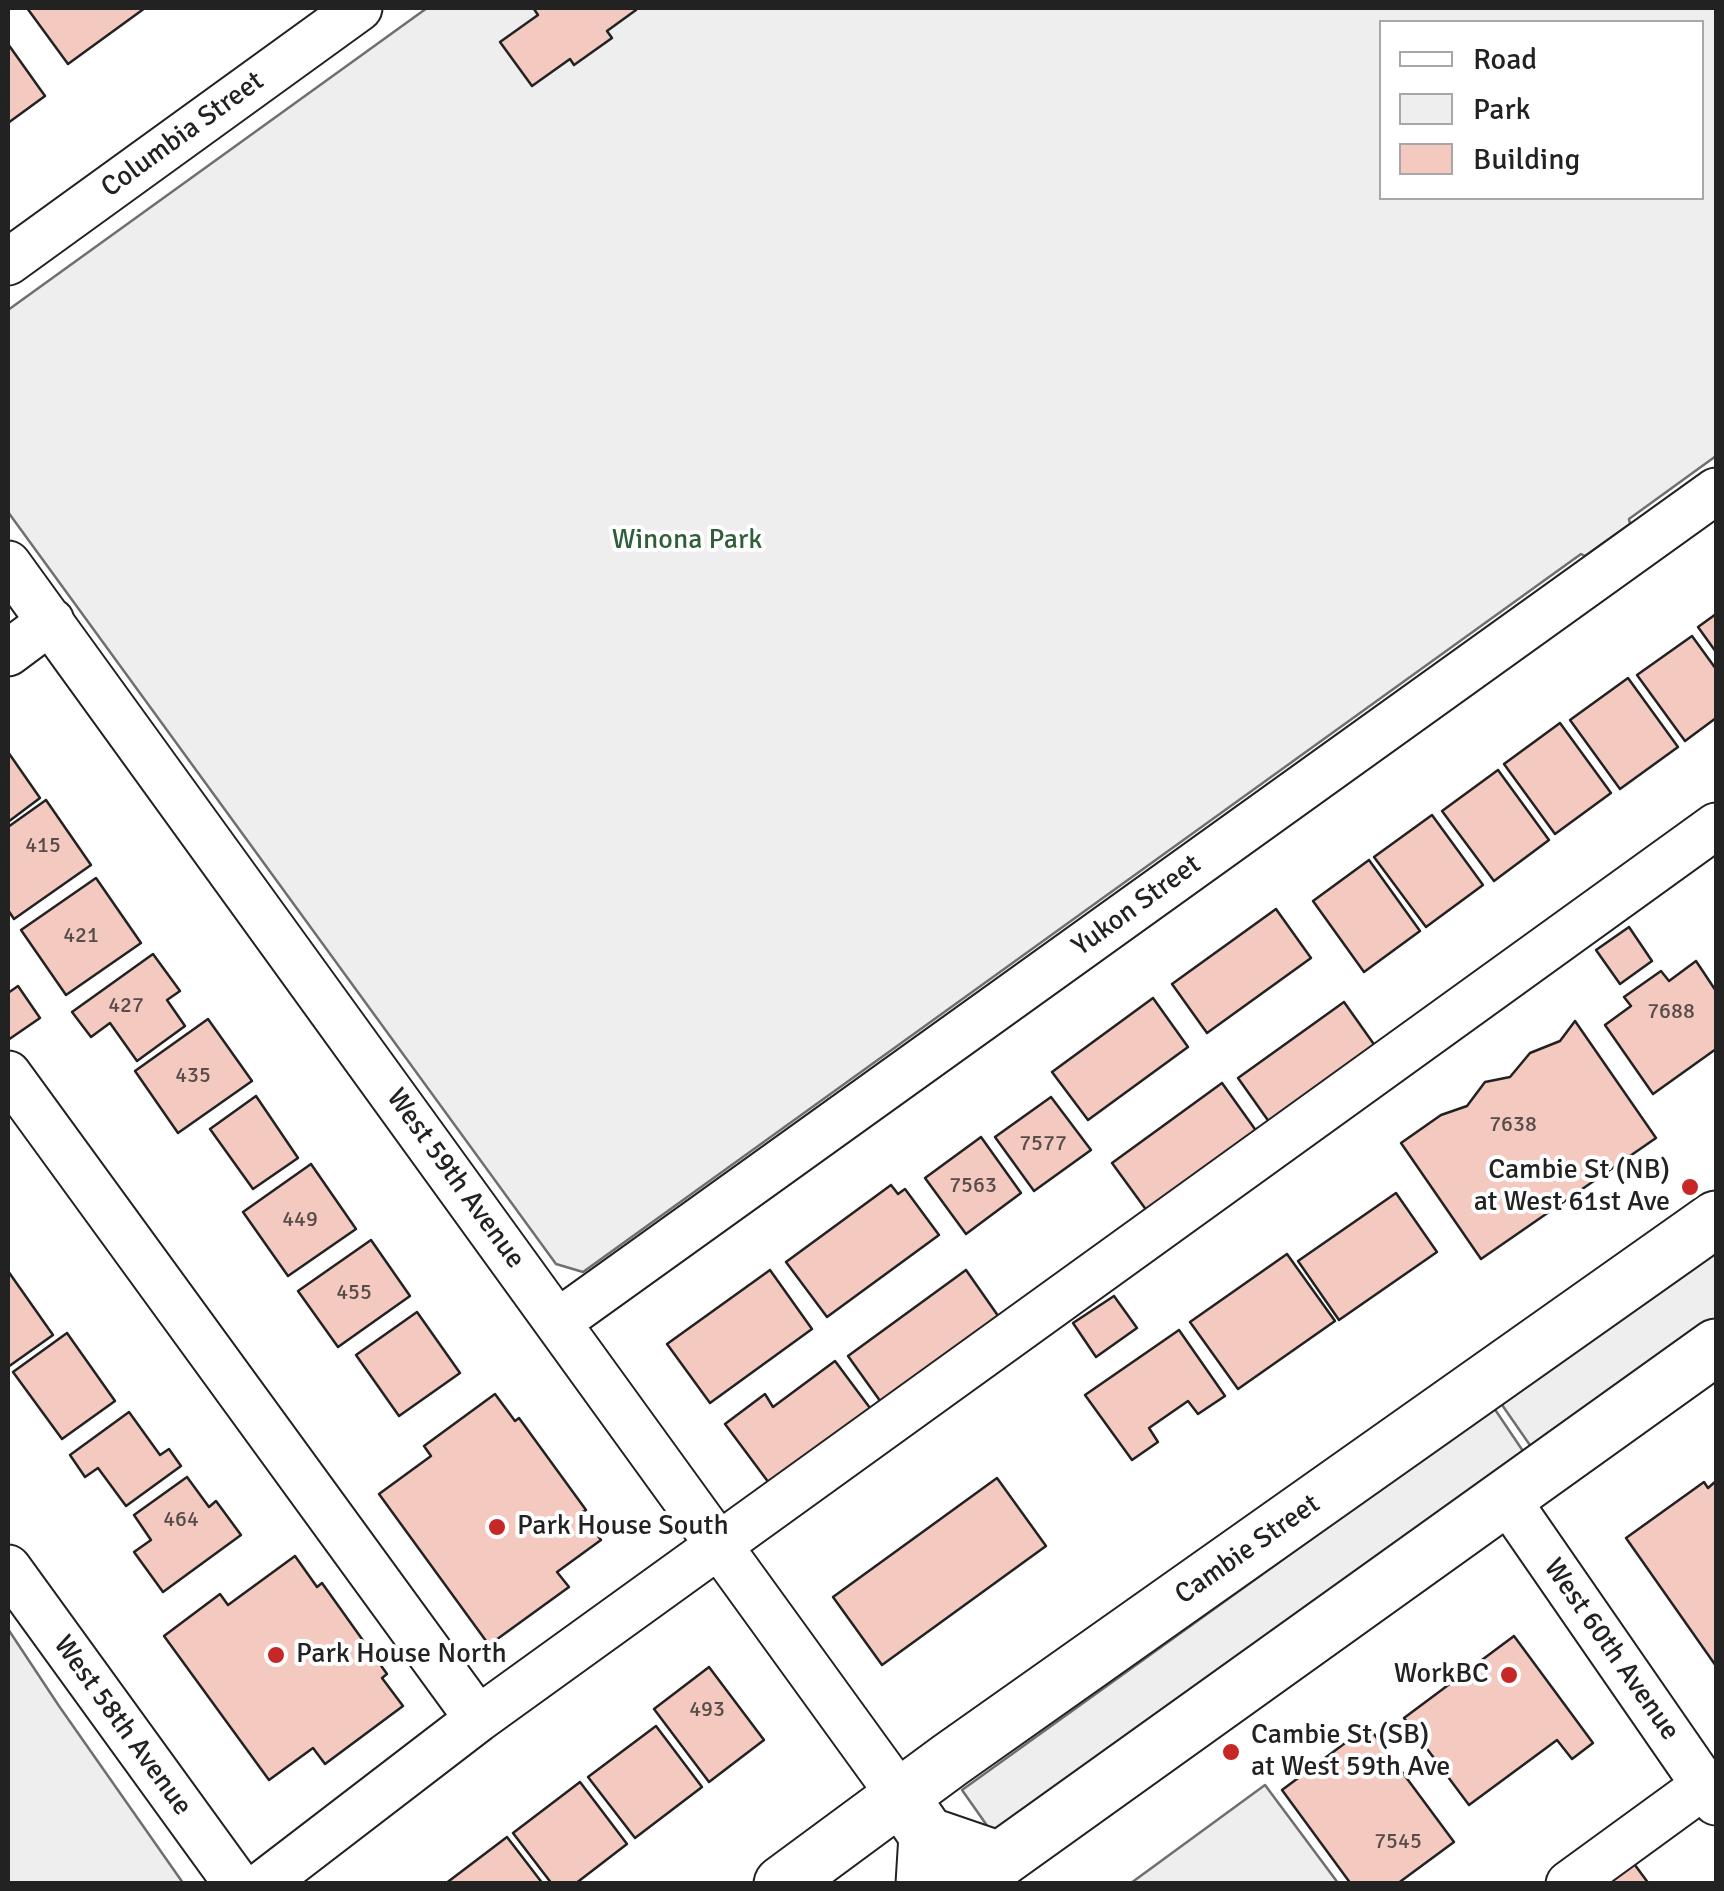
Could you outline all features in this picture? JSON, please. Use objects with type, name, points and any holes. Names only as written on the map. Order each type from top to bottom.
[{"type":"main road","name":"Cambie Street","points":[[782,1884],[917,1838],[1716,1218]]},
{"type":"main road","points":[[917,1838],[983,1871],[1716,1347]]},
{"type":"street","name":"Columbia Street","points":[[8,262],[359,8]]},
{"type":"street","name":"Yukon Street","points":[[558,1322],[1716,491]]},
{"type":"street","name":"West 59th Avenue","points":[[8,564],[719,1545],[917,1838]]},
{"type":"street","points":[[8,652],[51,621]]},
{"type":"street","points":[[263,1884],[478,1718],[1716,826]]},
{"type":"street","points":[[8,1074],[478,1718]]},
{"type":"street","name":"West 60th Avenue","points":[[1506,1498],[1706,1770]]},
{"type":"street","name":"West 58th Avenue","points":[[8,1568],[237,1884]]},
{"type":"street","points":[[1568,1884],[1706,1770]]},
{"type":"green space","name":"Winona Park","points":[[427,8],[1716,8],[1716,456],[1629,519],[1630,524],[1585,556],[1581,554],[583,1272],[556,1264],[8,512],[8,310]]},
{"type":"green space","points":[[1716,1248],[1716,1321],[1534,1451],[1500,1402]]},
{"type":"green space","points":[[1494,1408],[1527,1457],[993,1834],[962,1790]]},
{"type":"green space","points":[[8,1629],[59,1706],[183,1883],[8,1883]]},
{"type":"green space","points":[[1265,1785],[1338,1883],[1131,1883]]},
{"type":"building","points":[[27,8],[145,8],[68,64]]},
{"type":"building","points":[[536,8],[636,10],[607,31],[612,38],[574,65],[570,59],[532,86],[500,42],[538,15]]},
{"type":"building","points":[[8,44],[45,96],[8,123]]},
{"type":"building","points":[[1716,614],[1716,652],[1698,627]]},
{"type":"building","points":[[1692,636],[1716,669],[1716,718],[1685,741],[1637,675]]},
{"type":"building","points":[[1628,678],[1678,747],[1620,789],[1570,720]]},
{"type":"building","points":[[1560,723],[1611,793],[1555,834],[1504,764]]},
{"type":"building","points":[[8,752],[40,798],[8,822]]},
{"type":"building","points":[[1498,770],[1549,840],[1494,881],[1442,811]]},
{"type":"building","points":[[46,800],[91,865],[14,919],[8,910],[8,827]]},
{"type":"building","points":[[1432,815],[1483,885],[1426,927],[1374,857]]},
{"type":"building","points":[[1369,860],[1420,931],[1364,972],[1313,901]]},
{"type":"building","points":[[96,878],[141,943],[66,995],[21,930]]},
{"type":"building","points":[[1276,909],[1311,958],[1207,1033],[1172,984]]},
{"type":"building","points":[[1629,927],[1652,961],[1620,984],[1596,950]]},
{"type":"building","points":[[153,954],[180,991],[167,1000],[185,1026],[137,1061],[110,1023],[91,1037],[72,1012]]},
{"type":"building","points":[[1696,961],[1716,991],[1716,1049],[1653,1094],[1605,1025],[1631,1006],[1624,997],[1661,971],[1669,981]]},
{"type":"building","points":[[18,986],[40,1018],[8,1040],[8,993]]},
{"type":"building","points":[[1153,998],[1188,1047],[1088,1120],[1052,1072]]},
{"type":"building","points":[[1344,1002],[1378,1050],[1272,1126],[1238,1078]]},
{"type":"building","points":[[208,1019],[252,1081],[178,1133],[135,1071]]},
{"type":"building","points":[[1575,1021],[1656,1138],[1481,1259],[1401,1143],[1441,1115],[1467,1106],[1485,1082],[1510,1077],[1530,1053],[1560,1041]]},
{"type":"building","points":[[1222,1083],[1257,1132],[1147,1211],[1112,1163]]},
{"type":"building","points":[[256,1096],[298,1158],[253,1189],[210,1129]]},
{"type":"building","points":[[1051,1097],[1091,1150],[1034,1191],[995,1137]]},
{"type":"building","points":[[981,1137],[1021,1193],[966,1234],[925,1178]]},
{"type":"building","points":[[311,1164],[356,1229],[288,1276],[243,1212]]},
{"type":"building","points":[[891,1185],[898,1194],[905,1189],[939,1235],[827,1317],[786,1262]]},
{"type":"building","points":[[1396,1193],[1437,1252],[1339,1320],[1298,1261]]},
{"type":"building","points":[[371,1240],[410,1296],[338,1347],[298,1291]]},
{"type":"building","points":[[1287,1254],[1335,1321],[1238,1389],[1190,1322]]},
{"type":"building","points":[[770,1270],[812,1329],[710,1403],[667,1344]]},
{"type":"building","points":[[966,1270],[1001,1320],[883,1405],[848,1356]]},
{"type":"building","points":[[8,1271],[53,1335],[8,1367]]},
{"type":"building","points":[[1114,1296],[1137,1328],[1096,1357],[1073,1323]]},
{"type":"building","points":[[417,1312],[460,1373],[399,1416],[356,1355]]},
{"type":"building","points":[[1179,1330],[1225,1396],[1198,1414],[1188,1401],[1149,1428],[1158,1442],[1132,1460],[1085,1395]]},
{"type":"building","points":[[67,1333],[115,1401],[62,1439],[13,1372]]},
{"type":"building","points":[[835,1361],[873,1412],[772,1487],[725,1424],[765,1394],[773,1407]]},
{"type":"building","name":"Park House South","points":[[495,1394],[515,1421],[519,1418],[586,1510],[581,1513],[601,1540],[557,1572],[569,1587],[489,1645],[379,1494],[431,1456],[424,1446]]},
{"type":"building","points":[[129,1412],[160,1455],[169,1449],[181,1466],[126,1506],[98,1468],[85,1477],[70,1455]]},
{"type":"building","points":[[187,1477],[209,1507],[216,1501],[241,1535],[163,1592],[134,1552],[151,1540],[134,1515]]},
{"type":"building","points":[[997,1478],[1046,1546],[882,1665],[833,1597]]},
{"type":"building","points":[[1716,1481],[1716,1666],[1626,1538],[1704,1482],[1708,1488]]},
{"type":"building","name":"Park House North","points":[[295,1556],[317,1587],[322,1583],[387,1674],[382,1678],[403,1706],[325,1764],[313,1748],[269,1780],[164,1636],[220,1594],[228,1605]]},
{"type":"building","points":[[1514,1636],[1593,1743],[1572,1759],[1557,1740],[1469,1805],[1404,1718]]},
{"type":"building","points":[[709,1667],[764,1740],[709,1782],[654,1709]]},
{"type":"building","points":[[656,1726],[702,1787],[635,1838],[588,1777]]},
{"type":"building","points":[[1368,1726],[1454,1842],[1397,1884],[1351,1884],[1282,1790]]},
{"type":"building","points":[[580,1782],[627,1844],[575,1884],[552,1884],[513,1833]]},
{"type":"building","points":[[507,1837],[543,1884],[445,1884]]},
{"type":"building","points":[[1632,1861],[1649,1884],[1602,1884]]},
{"type":"place","name":"Cambie St (NB) at West 61st Ave","points":[[1690,1187]]},
{"type":"place","name":"Park House South","points":[[497,1527]]},
{"type":"place","name":"Park House North","points":[[276,1655]]},
{"type":"place","name":"WorkBC","points":[[1509,1675]]},
{"type":"place","name":"Cambie St (SB) at West 59th Ave","points":[[1231,1752]]}]
